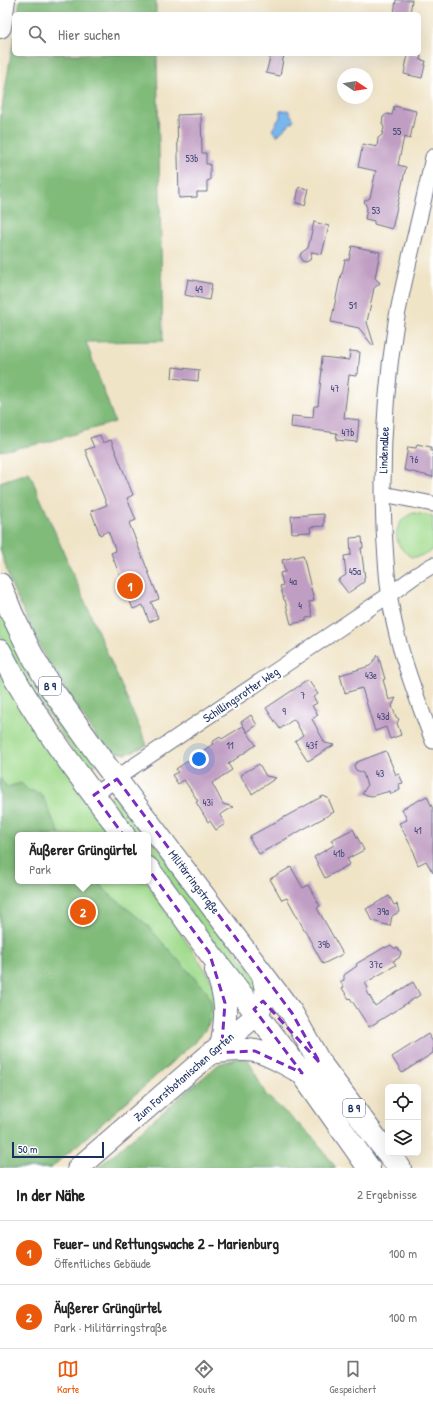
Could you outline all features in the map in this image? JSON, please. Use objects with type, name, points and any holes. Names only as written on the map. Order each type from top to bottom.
[{"type":"main road","points":[[0,27],[4,0]]},
{"type":"main road","name":"Militärringstraße","points":[[0,584],[12,614],[31,653],[51,688],[292,1013],[311,1068],[369,1168]]},
{"type":"main road","name":"B 9","points":[[0,651],[24,696],[40,721],[122,832]]},
{"type":"main road","name":"Militärringstraße","points":[[151,872],[209,952],[258,1014],[378,1140],[400,1168]]},
{"type":"main road","name":"B 9","points":[[209,952],[223,989],[226,1014],[216,1048],[255,1051],[311,1068]]},
{"type":"main road","points":[[258,1014],[263,1003],[266,988],[262,973]]},
{"type":"main road","name":"Zum Forstbotanischen Garten","points":[[78,1168],[216,1048],[258,1014]]},
{"type":"street","name":"Lindenallee","points":[[433,157],[396,322],[385,414],[383,494],[385,548],[389,595],[397,636],[413,687],[433,741]]},
{"type":"street","points":[[383,494],[433,504]]},
{"type":"street","name":"Schillingsrotter Weg","points":[[94,795],[433,565]]},
{"type":"highlighted area","points":[[117,779],[292,1013],[320,1063],[263,1001],[254,1009],[302,1073],[255,1051],[211,1053],[222,1043],[225,1003],[209,952],[94,795]]},
{"type":"green space","points":[[20,0],[156,0],[156,12],[18,12]]},
{"type":"green space","points":[[12,48],[12,56],[157,56],[163,341],[86,342],[115,422],[44,443],[0,451],[0,120]]},
{"type":"green space","points":[[29,472],[147,745],[127,754],[106,751],[48,663],[12,587],[0,549],[0,482]]},
{"type":"green space","points":[[414,513],[433,516],[433,550],[421,556],[412,557],[400,547],[397,530],[399,524],[403,520]]},
{"type":"green space","points":[[0,603],[97,763],[87,771],[24,679],[0,633]]},
{"type":"green space","points":[[0,668],[112,832],[15,832],[15,884],[148,884],[216,988],[219,1010],[198,1039],[51,1168],[0,1168]]},
{"type":"green space","points":[[0,778],[7,787],[21,783],[28,790],[40,793],[59,832],[15,832],[15,884],[100,884],[109,894],[145,923],[207,992],[212,1008],[206,1029],[198,1039],[51,1168],[0,1168]]},
{"type":"green space","points":[[117,793],[146,832],[132,832],[110,801],[110,797]]},
{"type":"green space","points":[[151,838],[256,978],[257,991],[250,991],[151,858]]},
{"type":"green space","points":[[238,1058],[248,1059],[266,1095],[313,1137],[336,1168],[97,1168],[219,1064]]},
{"type":"water","points":[[288,110],[294,120],[277,136],[272,130],[280,117],[280,111]]},
{"type":"building","points":[[396,0],[412,0],[410,12],[394,12]]},
{"type":"building","points":[[270,56],[284,56],[280,76],[266,73]]},
{"type":"building","points":[[408,56],[421,56],[420,60],[426,61],[422,78],[404,74]]},
{"type":"building","points":[[394,106],[416,111],[410,139],[404,137],[398,165],[406,167],[392,229],[374,224],[374,221],[365,219],[367,208],[364,201],[370,198],[376,171],[358,167],[363,144],[377,147],[378,138],[382,135],[384,128],[382,123],[383,117],[387,114],[392,115]]},
{"type":"building","points":[[201,114],[202,153],[206,153],[206,164],[210,164],[210,180],[207,181],[207,192],[197,192],[197,197],[179,198],[177,115]]},
{"type":"building","points":[[299,187],[309,189],[305,205],[296,203]]},
{"type":"building","points":[[314,222],[329,226],[322,254],[312,252],[310,260],[306,262],[302,261],[300,257],[301,253],[308,248]]},
{"type":"building","points":[[352,246],[380,252],[375,278],[380,283],[374,288],[367,322],[374,345],[373,346],[359,328],[331,322],[341,274],[345,260],[349,260]]},
{"type":"building","points":[[188,279],[212,284],[209,300],[185,295]]},
{"type":"building","points":[[350,351],[360,352],[358,374],[356,373],[356,376],[349,375],[344,418],[359,420],[357,442],[336,440],[337,433],[291,427],[292,416],[313,418],[314,406],[318,406],[322,357],[349,360]]},
{"type":"building","points":[[173,367],[199,370],[198,381],[172,378]]},
{"type":"building","points":[[100,435],[103,443],[111,440],[133,495],[127,498],[136,520],[129,523],[159,599],[151,602],[158,618],[149,622],[143,605],[133,609],[111,553],[116,551],[108,531],[100,535],[91,511],[107,505],[85,450],[94,447],[90,438]]},
{"type":"building","points":[[417,444],[431,447],[431,451],[433,451],[433,477],[404,470],[408,447],[416,448]]},
{"type":"building","points":[[324,514],[324,526],[310,527],[311,532],[292,533],[291,516]]},
{"type":"building","points":[[362,537],[363,548],[361,548],[365,578],[364,582],[348,593],[338,580],[346,575],[344,556],[351,555],[350,538]]},
{"type":"building","points":[[303,555],[314,601],[309,602],[313,617],[306,618],[306,621],[291,624],[280,586],[283,585],[280,573],[285,572],[282,560]]},
{"type":"building","points":[[378,655],[389,700],[396,698],[392,706],[396,717],[399,719],[397,723],[401,735],[390,739],[386,727],[375,731],[362,688],[345,693],[340,675],[370,666]]},
{"type":"building","points":[[308,680],[318,694],[313,697],[317,703],[312,706],[318,715],[312,719],[325,743],[334,745],[308,761],[295,741],[303,735],[294,719],[280,729],[266,708]]},
{"type":"building","points":[[251,715],[257,725],[247,732],[241,722]]},
{"type":"building","points":[[243,726],[256,745],[228,764],[232,770],[212,783],[223,804],[233,807],[220,815],[225,824],[216,830],[210,821],[208,822],[196,802],[198,801],[184,780],[178,784],[172,775],[178,772],[176,769],[213,744],[212,742],[220,737],[222,739]]},
{"type":"building","points":[[386,751],[396,775],[399,774],[403,783],[399,784],[400,790],[391,794],[390,791],[372,796],[362,794],[367,786],[363,773],[356,770],[354,766],[357,762]]},
{"type":"building","points":[[259,764],[266,776],[276,778],[252,794],[240,775]]},
{"type":"building","points":[[323,796],[328,798],[334,812],[259,854],[249,838],[251,838],[250,836]]},
{"type":"building","points":[[427,796],[433,809],[433,873],[426,861],[418,865],[414,855],[415,854],[399,823],[407,820],[402,809]]},
{"type":"building","points":[[353,829],[364,850],[347,859],[350,864],[325,878],[314,857],[334,845],[331,840]]},
{"type":"building","points":[[291,867],[303,888],[308,885],[320,906],[317,908],[343,954],[323,964],[287,898],[282,900],[270,879]]},
{"type":"building","points":[[389,896],[394,905],[397,904],[399,912],[392,916],[390,926],[373,921],[366,909]]},
{"type":"building","points":[[391,945],[394,948],[398,948],[401,953],[399,958],[393,961],[396,965],[365,983],[368,988],[366,989],[375,1006],[413,982],[420,995],[369,1027],[350,998],[349,999],[340,982],[344,980],[344,975],[357,966],[356,964]]},
{"type":"building","points":[[428,1034],[433,1042],[433,1053],[402,1073],[392,1057]]},
{"type":"place","name":"Feuer- und Rettungswache 2 - Marienburg","points":[[130,586]]},
{"type":"place","name":"Äußerer Grüngürtel","points":[[83,912]]}]
